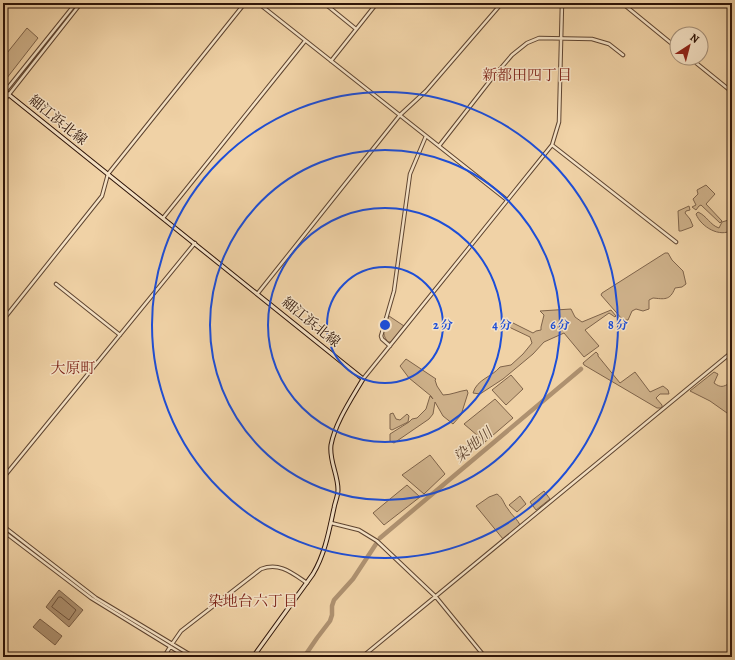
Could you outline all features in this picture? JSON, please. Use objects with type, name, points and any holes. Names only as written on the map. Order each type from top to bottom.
[{"type":"main road","name":"細江浜北線","points":[[4,92],[258,293],[363,379]]},
{"type":"main road","points":[[253,657],[307,583],[319,564],[331,523],[338,490],[331,455],[331,445],[335,432],[363,379]]},
{"type":"street","points":[[4,92],[76,3]]},
{"type":"street","points":[[3,102],[81,3]]},
{"type":"street","points":[[3,320],[102,196],[108,174],[245,3]]},
{"type":"street","points":[[258,3],[506,200]]},
{"type":"street","points":[[324,3],[356,29]]},
{"type":"street","points":[[331,61],[377,3]]},
{"type":"street","points":[[258,293],[400,115],[426,91],[502,3]]},
{"type":"street","points":[[363,379],[506,200],[552,145],[559,122],[562,3]]},
{"type":"street","points":[[622,3],[669,41]]},
{"type":"street","points":[[439,146],[490,82],[520,48],[527,43],[539,38],[599,40],[610,44],[623,55]]},
{"type":"street","points":[[163,218],[305,40]]},
{"type":"street","points":[[700,66],[732,92]]},
{"type":"street","points":[[390,346],[382,339],[381,336],[394,291],[410,174],[426,136]]},
{"type":"street","points":[[552,145],[676,242]]},
{"type":"street","points":[[3,478],[195,244]]},
{"type":"street","points":[[56,284],[120,335]]},
{"type":"street","points":[[362,657],[732,352]]},
{"type":"street","points":[[331,523],[359,530],[373,538],[436,597],[485,657]]},
{"type":"street","points":[[3,526],[96,598],[171,645],[187,657]]},
{"type":"street","points":[[3,531],[91,598],[194,657]]},
{"type":"street","points":[[164,657],[181,631],[261,569],[270,567],[282,568],[291,572],[307,583]]},
{"type":"shaded area","points":[[27,28],[38,38],[3,83],[3,58]]},
{"type":"shaded area","points":[[706,185],[715,194],[706,204],[722,221],[720,223],[701,205],[696,210],[692,207],[696,205],[693,199],[698,194],[697,190]]},
{"type":"shaded area","points":[[689,206],[690,210],[686,211],[685,213],[693,226],[679,231],[678,211]]},
{"type":"shaded area","points":[[698,212],[713,225],[719,228],[722,222],[732,219],[732,230],[722,233],[711,230],[698,219],[696,214]]},
{"type":"shaded area","points":[[665,253],[668,253],[672,260],[683,271],[686,284],[682,287],[675,288],[669,297],[660,299],[653,298],[649,300],[649,309],[643,311],[636,309],[632,311],[628,320],[622,319],[601,295],[602,293]]},
{"type":"shaded area","points":[[571,309],[575,317],[582,322],[611,310],[616,316],[615,317],[609,313],[585,330],[599,346],[584,357],[564,333],[544,342],[533,354],[503,379],[480,394],[473,393],[481,381],[500,367],[511,365],[532,343],[530,337],[511,328],[505,323],[505,319],[533,333],[541,330],[544,315],[540,311]]},
{"type":"shaded area","points":[[389,316],[404,326],[392,342],[388,342],[384,335],[385,326]]},
{"type":"shaded area","points":[[596,352],[620,383],[635,372],[650,392],[663,386],[668,390],[669,394],[660,394],[656,398],[662,405],[662,408],[657,408],[584,365],[583,363]]},
{"type":"shaded area","points":[[406,359],[436,379],[437,386],[443,395],[467,390],[468,393],[461,415],[453,424],[443,416],[435,402],[433,414],[429,419],[394,443],[390,441],[390,434],[412,419],[417,418],[426,409],[430,396],[433,399],[431,396],[409,378],[400,366]]},
{"type":"shaded area","points":[[714,372],[718,374],[714,383],[718,386],[730,383],[732,388],[731,412],[727,413],[710,401],[690,391]]},
{"type":"shaded area","points":[[511,375],[523,389],[506,405],[492,390]]},
{"type":"shaded area","points":[[495,399],[513,418],[485,442],[464,424]]},
{"type":"shaded area","points":[[393,413],[396,419],[400,420],[407,414],[409,416],[408,422],[392,430],[390,429],[390,414]]},
{"type":"shaded area","points":[[430,455],[445,474],[424,494],[402,475]]},
{"type":"shaded area","points":[[407,485],[420,497],[384,525],[373,513]]},
{"type":"shaded area","points":[[544,491],[550,499],[536,510],[530,502]]},
{"type":"shaded area","points":[[497,494],[521,527],[503,539],[476,506],[489,497]]},
{"type":"shaded area","points":[[520,496],[526,504],[517,512],[509,505]]},
{"type":"water","points":[[59,590],[83,610],[69,627],[46,607]]},
{"type":"water","points":[[40,619],[62,636],[55,645],[33,627]]},
{"type":"waterway","name":"染地川","points":[[380,538],[581,369]]},
{"type":"waterway","name":"染地川","points":[[304,657],[330,621],[334,600],[353,579],[376,544]]},
{"type":"district","name":"新都田四丁目","points":[[527,75]]},
{"type":"district","name":"大原町","points":[[73,368]]},
{"type":"district","name":"染地台六丁目","points":[[253,601]]}]
